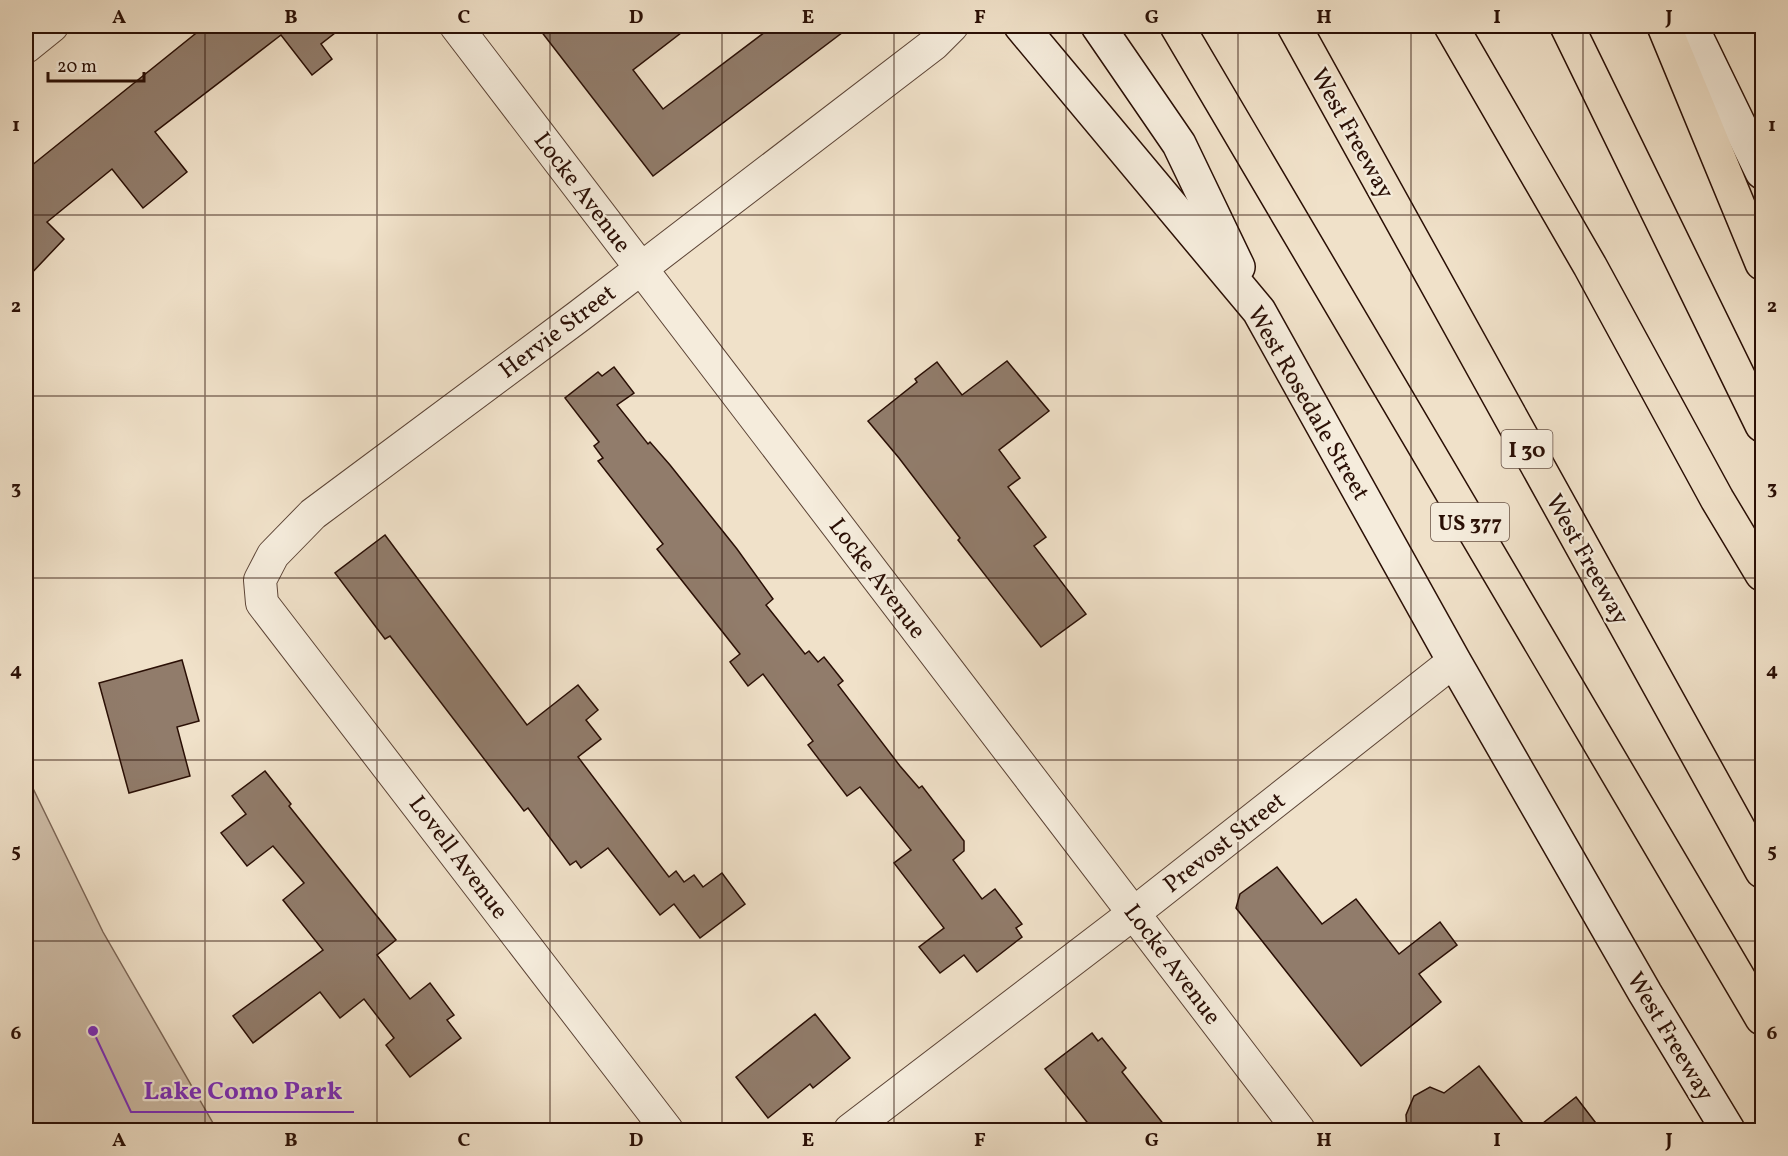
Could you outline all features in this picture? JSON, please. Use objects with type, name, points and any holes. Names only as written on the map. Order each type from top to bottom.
[{"type":"highway","name":"US 377","points":[[1177,26],[1412,422],[1579,712],[1762,1018]]},
{"type":"highway","name":"West Freeway","points":[[1294,26],[1762,871]]},
{"type":"highway","points":[[1451,26],[1590,266],[1717,499],[1762,574]]},
{"type":"highway","points":[[1567,26],[1762,426]]},
{"type":"highway","points":[[1664,26],[1762,263]]},
{"type":"main road","name":"West Rosedale Street","points":[[1021,26],[1259,311],[1454,661]]},
{"type":"main road","points":[[1098,26],[1179,144],[1259,311]]},
{"type":"main road","points":[[1691,26],[1762,172]]},
{"type":"main road","name":"West Freeway","points":[[1454,661],[1645,993],[1728,1131]]},
{"type":"street","points":[[26,47],[52,26]]},
{"type":"street","name":"Locke Avenue","points":[[456,26],[1299,1131]]},
{"type":"street","name":"Hervie Street","points":[[260,580],[273,555],[313,514],[934,44],[952,26]]},
{"type":"street","name":"Lovell Avenue","points":[[260,580],[262,603],[667,1131]]},
{"type":"street","name":"Prevost Street","points":[[850,1131],[1134,914],[1454,661]]},
{"type":"shaded area","points":[[26,774],[103,932],[217,1130],[26,1130]]},
{"type":"building","points":[[205,26],[344,26],[321,44],[332,59],[312,75],[281,35],[155,132],[187,172],[143,208],[112,169],[47,222],[64,239],[26,279],[26,170]]},
{"type":"building","points":[[537,26],[690,26],[633,70],[663,109],[773,26],[851,26],[653,176]]},
{"type":"building","points":[[1007,361],[1049,411],[999,450],[1020,478],[1008,487],[1046,537],[1034,546],[1086,614],[1041,647],[958,540],[960,538],[899,458],[868,421],[917,382],[915,379],[937,362],[962,395]]},
{"type":"building","points":[[614,367],[634,393],[617,405],[648,444],[650,442],[670,465],[737,549],[773,599],[766,605],[805,654],[809,651],[818,662],[824,657],[843,681],[838,685],[900,766],[919,788],[922,786],[964,841],[964,851],[953,860],[982,899],[995,889],[1022,924],[1016,928],[1022,937],[977,972],[964,955],[940,973],[919,947],[944,928],[894,863],[911,850],[860,787],[847,796],[808,745],[813,741],[763,674],[748,686],[730,662],[740,654],[657,549],[663,544],[598,461],[603,458],[594,446],[599,442],[565,398],[598,372],[602,376]]},
{"type":"building","points":[[385,535],[527,725],[578,685],[598,710],[586,720],[601,739],[578,757],[669,877],[676,871],[684,882],[694,875],[703,887],[722,873],[745,904],[700,938],[674,904],[660,915],[608,848],[581,868],[576,861],[570,865],[528,808],[524,811],[390,636],[385,639],[335,573]]},
{"type":"building","points":[[182,660],[199,721],[177,727],[190,776],[129,793],[99,683]]},
{"type":"building","points":[[265,771],[291,804],[289,806],[396,940],[377,955],[410,999],[430,983],[454,1015],[447,1020],[461,1038],[410,1077],[386,1045],[394,1038],[364,999],[340,1018],[320,992],[253,1043],[233,1016],[323,950],[283,900],[304,883],[273,846],[247,866],[221,833],[246,814],[232,796]]},
{"type":"building","points":[[1277,867],[1322,924],[1356,899],[1399,954],[1440,922],[1457,945],[1419,974],[1441,1002],[1361,1066],[1236,908],[1240,894]]},
{"type":"building","points":[[815,1014],[850,1058],[813,1088],[810,1084],[768,1118],[736,1077]]},
{"type":"building","points":[[1092,1033],[1098,1041],[1102,1038],[1126,1068],[1122,1072],[1169,1131],[1094,1131],[1045,1069]]},
{"type":"building","points":[[1479,1066],[1529,1131],[1407,1131],[1406,1115],[1414,1096],[1430,1087],[1444,1093]]},
{"type":"building","points":[[1576,1097],[1602,1131],[1533,1131]]},
{"type":"place","name":"Lake Como Park","points":[[93,1031]]}]
